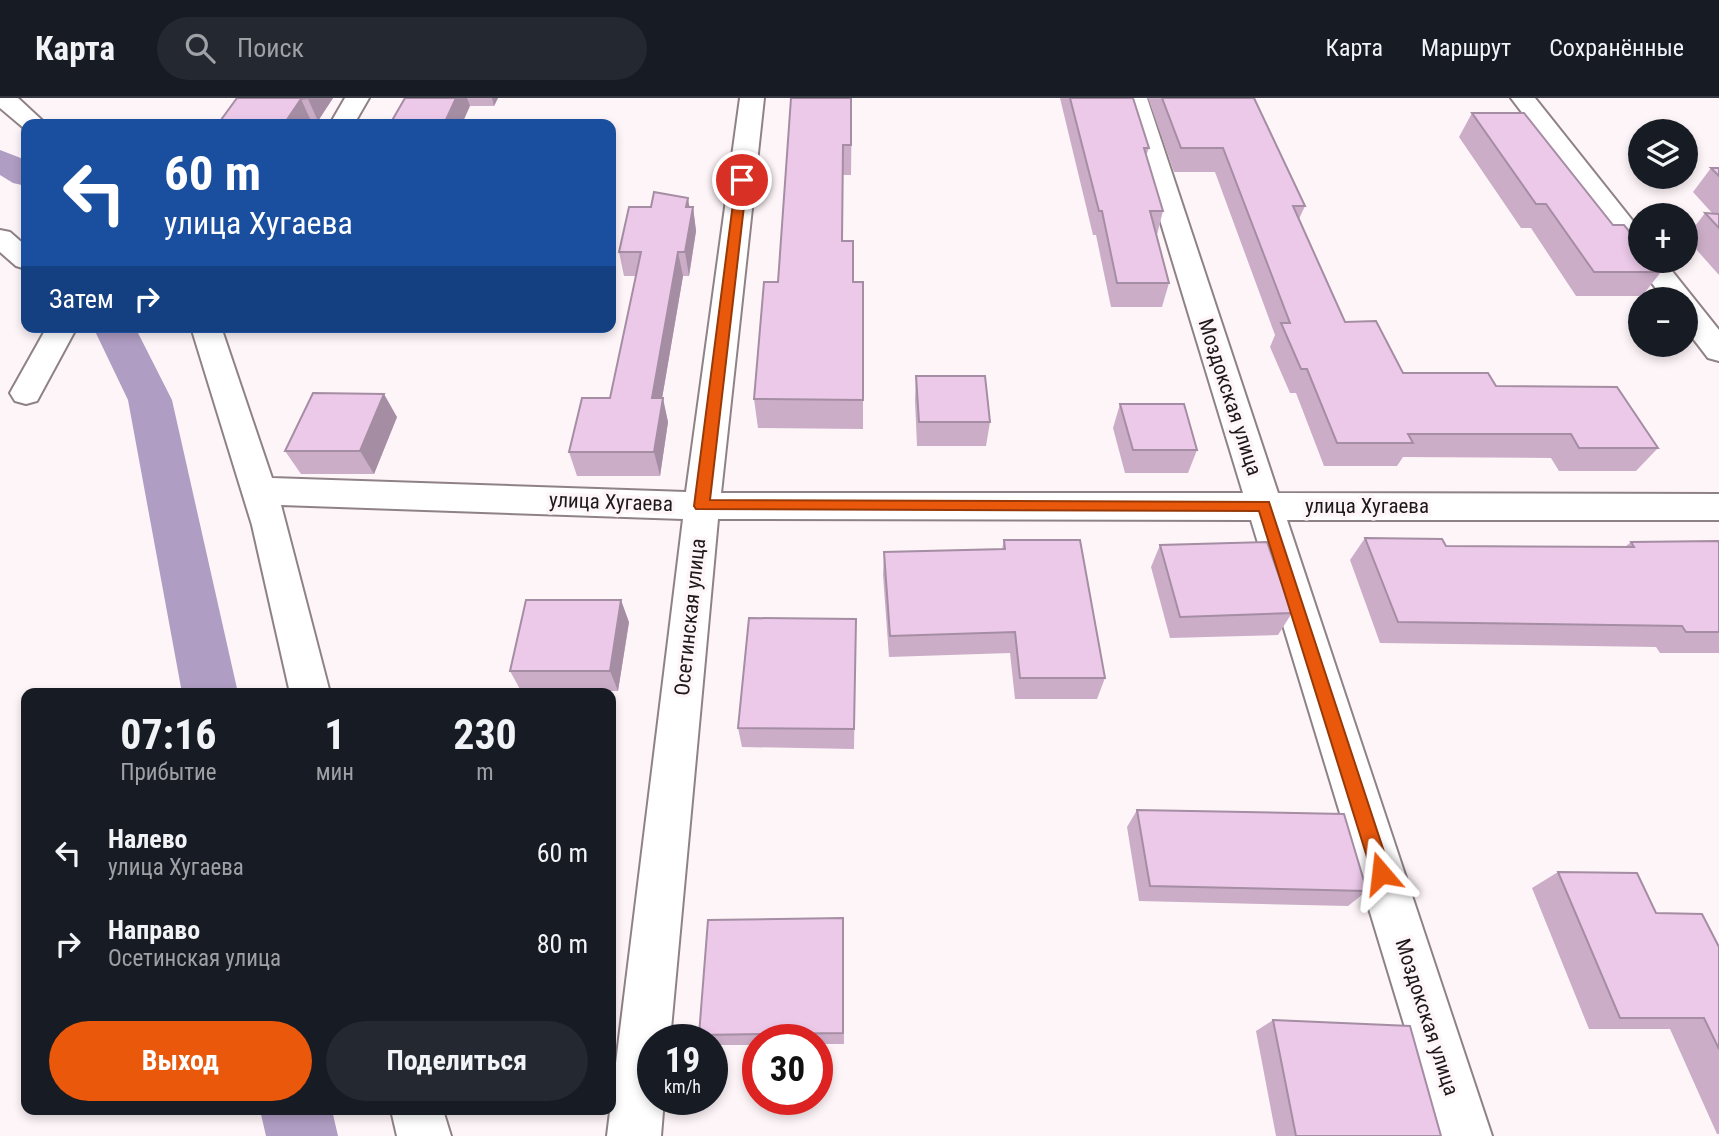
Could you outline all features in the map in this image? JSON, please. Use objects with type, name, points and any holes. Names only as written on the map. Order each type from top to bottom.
[{"type":"street","points":[[3,98],[28,119]]},
{"type":"street","points":[[345,119],[357,98]]},
{"type":"street","name":"Осетинская улица","points":[[634,1136],[702,506],[752,98]]},
{"type":"street","name":"Моздокская улица","points":[[1135,98],[1465,1136]]},
{"type":"street","points":[[1523,98],[1628,234]]},
{"type":"street","points":[[0,238],[21,256]]},
{"type":"street","points":[[1658,273],[1670,287]]},
{"type":"street","points":[[1698,324],[1719,351]]},
{"type":"street","points":[[26,393],[59,333]]},
{"type":"street","points":[[208,333],[270,525],[309,688]]},
{"type":"street","name":"улица Хугаева","points":[[259,491],[702,506],[1719,507]]},
{"type":"street","points":[[418,1115],[424,1136]]},
{"type":"building","points":[[237,98],[308,98],[301,99],[287,119],[222,119]]},
{"type":"building","points":[[405,98],[456,98],[446,119],[393,119]]},
{"type":"building","points":[[791,98],[851,98],[851,145],[843,145],[842,241],[853,241],[853,282],[863,282],[863,400],[754,399],[764,282],[778,282]]},
{"type":"building","points":[[1070,98],[1133,98],[1149,148],[1144,148],[1163,211],[1150,211],[1169,283],[1117,283],[1102,211],[1099,211]]},
{"type":"building","points":[[1162,98],[1254,98],[1305,206],[1293,206],[1345,322],[1376,321],[1403,373],[1488,373],[1496,386],[1617,387],[1658,448],[1579,448],[1571,434],[1408,434],[1413,443],[1337,443],[1307,369],[1301,369],[1281,323],[1290,323],[1223,148],[1181,148]]},
{"type":"building","points":[[1472,113],[1524,113],[1613,225],[1624,225],[1628,230],[1628,272],[1594,272],[1546,204],[1536,204]]},
{"type":"building","points":[[1711,168],[1719,168],[1719,176]]},
{"type":"building","points":[[654,192],[688,198],[686,207],[693,207],[685,252],[678,252],[652,398],[663,398],[654,452],[569,452],[582,398],[610,398],[641,252],[619,252],[629,207],[651,207]]},
{"type":"building","points":[[1705,213],[1719,214],[1719,228]]},
{"type":"building","points":[[916,376],[985,376],[990,422],[919,422]]},
{"type":"building","points":[[313,393],[384,394],[360,451],[285,451]]},
{"type":"building","points":[[1120,404],[1184,404],[1197,450],[1133,450]]},
{"type":"building","points":[[1365,538],[1442,539],[1446,546],[1634,547],[1631,542],[1718,541],[1719,632],[1686,632],[1682,626],[1398,622]]},
{"type":"building","points":[[1004,540],[1080,540],[1105,678],[1020,678],[1015,632],[890,636],[884,552],[1005,549]]},
{"type":"building","points":[[1267,542],[1292,613],[1180,617],[1160,545]]},
{"type":"building","points":[[526,600],[621,600],[610,671],[510,671]]},
{"type":"building","points":[[749,618],[856,619],[854,729],[738,728]]},
{"type":"building","points":[[1137,810],[1344,814],[1367,891],[1150,886]]},
{"type":"building","points":[[1558,872],[1637,873],[1656,913],[1702,914],[1719,947],[1719,1049],[1704,1018],[1620,1018]]},
{"type":"building","points":[[843,918],[843,1033],[833,1033],[833,1024],[742,1024],[742,1034],[728,1035],[728,1024],[700,1024],[708,920]]},
{"type":"building","points":[[1273,1020],[1410,1026],[1441,1136],[1296,1136]]},
{"type":"waterway","points":[[0,160],[21,172]]},
{"type":"waterway","points":[[117,333],[150,400],[209,688]]},
{"type":"waterway","points":[[297,1115],[302,1136]]},
{"type":"route","points":[[742,180],[702,506],[1264,506],[1381,873]]}]
